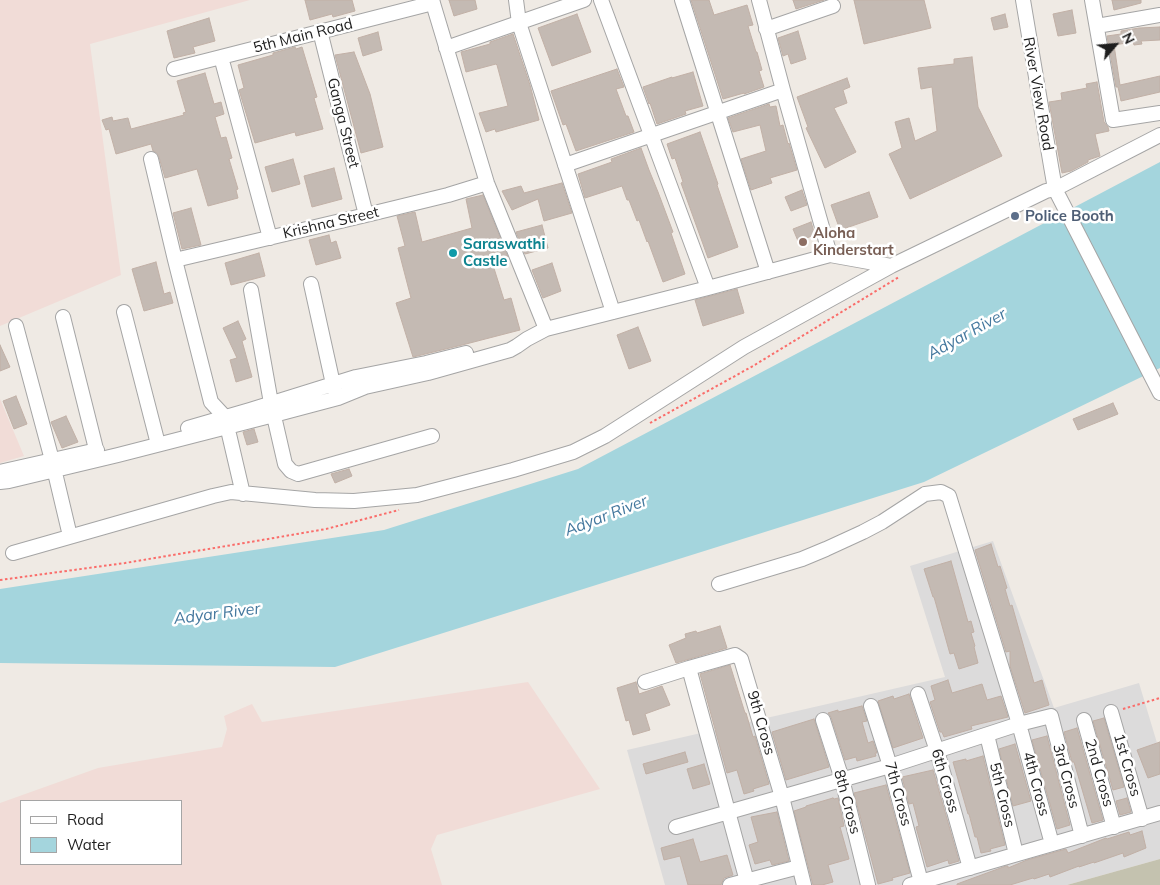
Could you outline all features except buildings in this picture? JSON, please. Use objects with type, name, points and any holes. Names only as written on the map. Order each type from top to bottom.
[{"type":"street","points":[[516,0],[519,23],[613,312]]},
{"type":"street","points":[[446,48],[584,0]]},
{"type":"street","points":[[601,0],[708,288]]},
{"type":"street","points":[[682,0],[768,272]]},
{"type":"street","points":[[759,0],[830,255]]},
{"type":"street","name":"River View Road","points":[[1023,0],[1050,166],[1056,189],[1160,393]]},
{"type":"street","points":[[1092,0],[1114,120],[1160,113]]},
{"type":"street","points":[[432,1],[487,183],[546,329]]},
{"type":"street","name":"5th Main Road","points":[[174,69],[432,1]]},
{"type":"street","points":[[766,29],[833,6]]},
{"type":"street","points":[[1097,26],[1160,15]]},
{"type":"street","name":"Ganga Street","points":[[320,31],[366,215]]},
{"type":"street","points":[[221,57],[270,238]]},
{"type":"street","points":[[565,165],[783,90]]},
{"type":"street","points":[[13,553],[231,492],[315,500],[354,501],[417,495],[573,452],[605,436],[744,348],[891,266],[1046,191],[1056,189],[1160,135]]},
{"type":"street","points":[[151,159],[211,402],[227,422],[243,494]]},
{"type":"street","name":"Krishna Street","points":[[175,260],[448,195],[487,183]]},
{"type":"street","points":[[0,472],[53,465],[227,422],[336,391],[365,387],[427,368],[510,350],[546,329],[830,255],[891,266]]},
{"type":"street","points":[[312,284],[336,391]]},
{"type":"street","points":[[251,290],[272,409],[285,464],[291,471],[298,474],[432,436]]},
{"type":"street","points":[[124,312],[157,440]]},
{"type":"street","points":[[63,317],[98,454]]},
{"type":"street","points":[[16,326],[70,536]]},
{"type":"street","points":[[0,482],[9,481],[53,465]]},
{"type":"street","name":"4th Cross","points":[[719,584],[802,559],[882,522],[925,494],[941,492],[949,496],[1019,724],[1052,844]]},
{"type":"street","name":"9th Cross","points":[[645,682],[735,655],[741,659],[782,796],[798,867],[804,885]]},
{"type":"street","points":[[690,668],[748,883]]},
{"type":"street","name":"6th Cross","points":[[918,694],[937,752],[970,868]]},
{"type":"street","name":"7th Cross","points":[[871,706],[890,766],[916,883]]},
{"type":"street","name":"1st Cross","points":[[1111,712],[1142,818]]},
{"type":"street","name":"3rd Cross","points":[[1019,724],[1050,716],[1082,836]]},
{"type":"street","name":"8th Cross","points":[[823,720],[842,779],[868,885]]},
{"type":"street","name":"2nd Cross","points":[[1084,720],[1114,827]]},
{"type":"street","points":[[676,827],[937,752],[1019,724]]},
{"type":"street","name":"5th Cross","points":[[987,736],[1016,854]]},
{"type":"street","points":[[916,883],[1160,813]]},
{"type":"street","points":[[730,885],[748,883],[798,867]]},
{"type":"path","points":[[648,424],[753,366],[903,274]]},
{"type":"path","points":[[0,580],[125,563],[326,529],[400,510]]},
{"type":"shaded area","points":[[0,0],[250,0],[90,44],[121,275],[0,326]]},
{"type":"shaded area","points":[[0,399],[24,456],[0,463]]},
{"type":"shaded area","points":[[993,541],[1054,708],[1139,683],[1160,753],[1160,859],[1067,885],[665,885],[627,750],[945,677],[910,566]]},
{"type":"shaded area","points":[[528,682],[600,789],[437,835],[431,849],[442,885],[0,885],[0,803],[98,768],[222,747],[227,729],[224,716],[252,704],[262,722]]},
{"type":"shaded area","points":[[1160,859],[1160,885],[1067,885]]},
{"type":"water","name":"Adyar River","points":[[1160,162],[1160,368],[924,482],[335,667],[0,663],[0,589],[384,530],[578,469]]},
{"type":"place","name":"Police Booth","points":[[1015,216]]},
{"type":"place","name":"Aloha Kinderstart","points":[[803,242]]},
{"type":"place","name":"Saraswathi Castle","points":[[453,253]]}]
